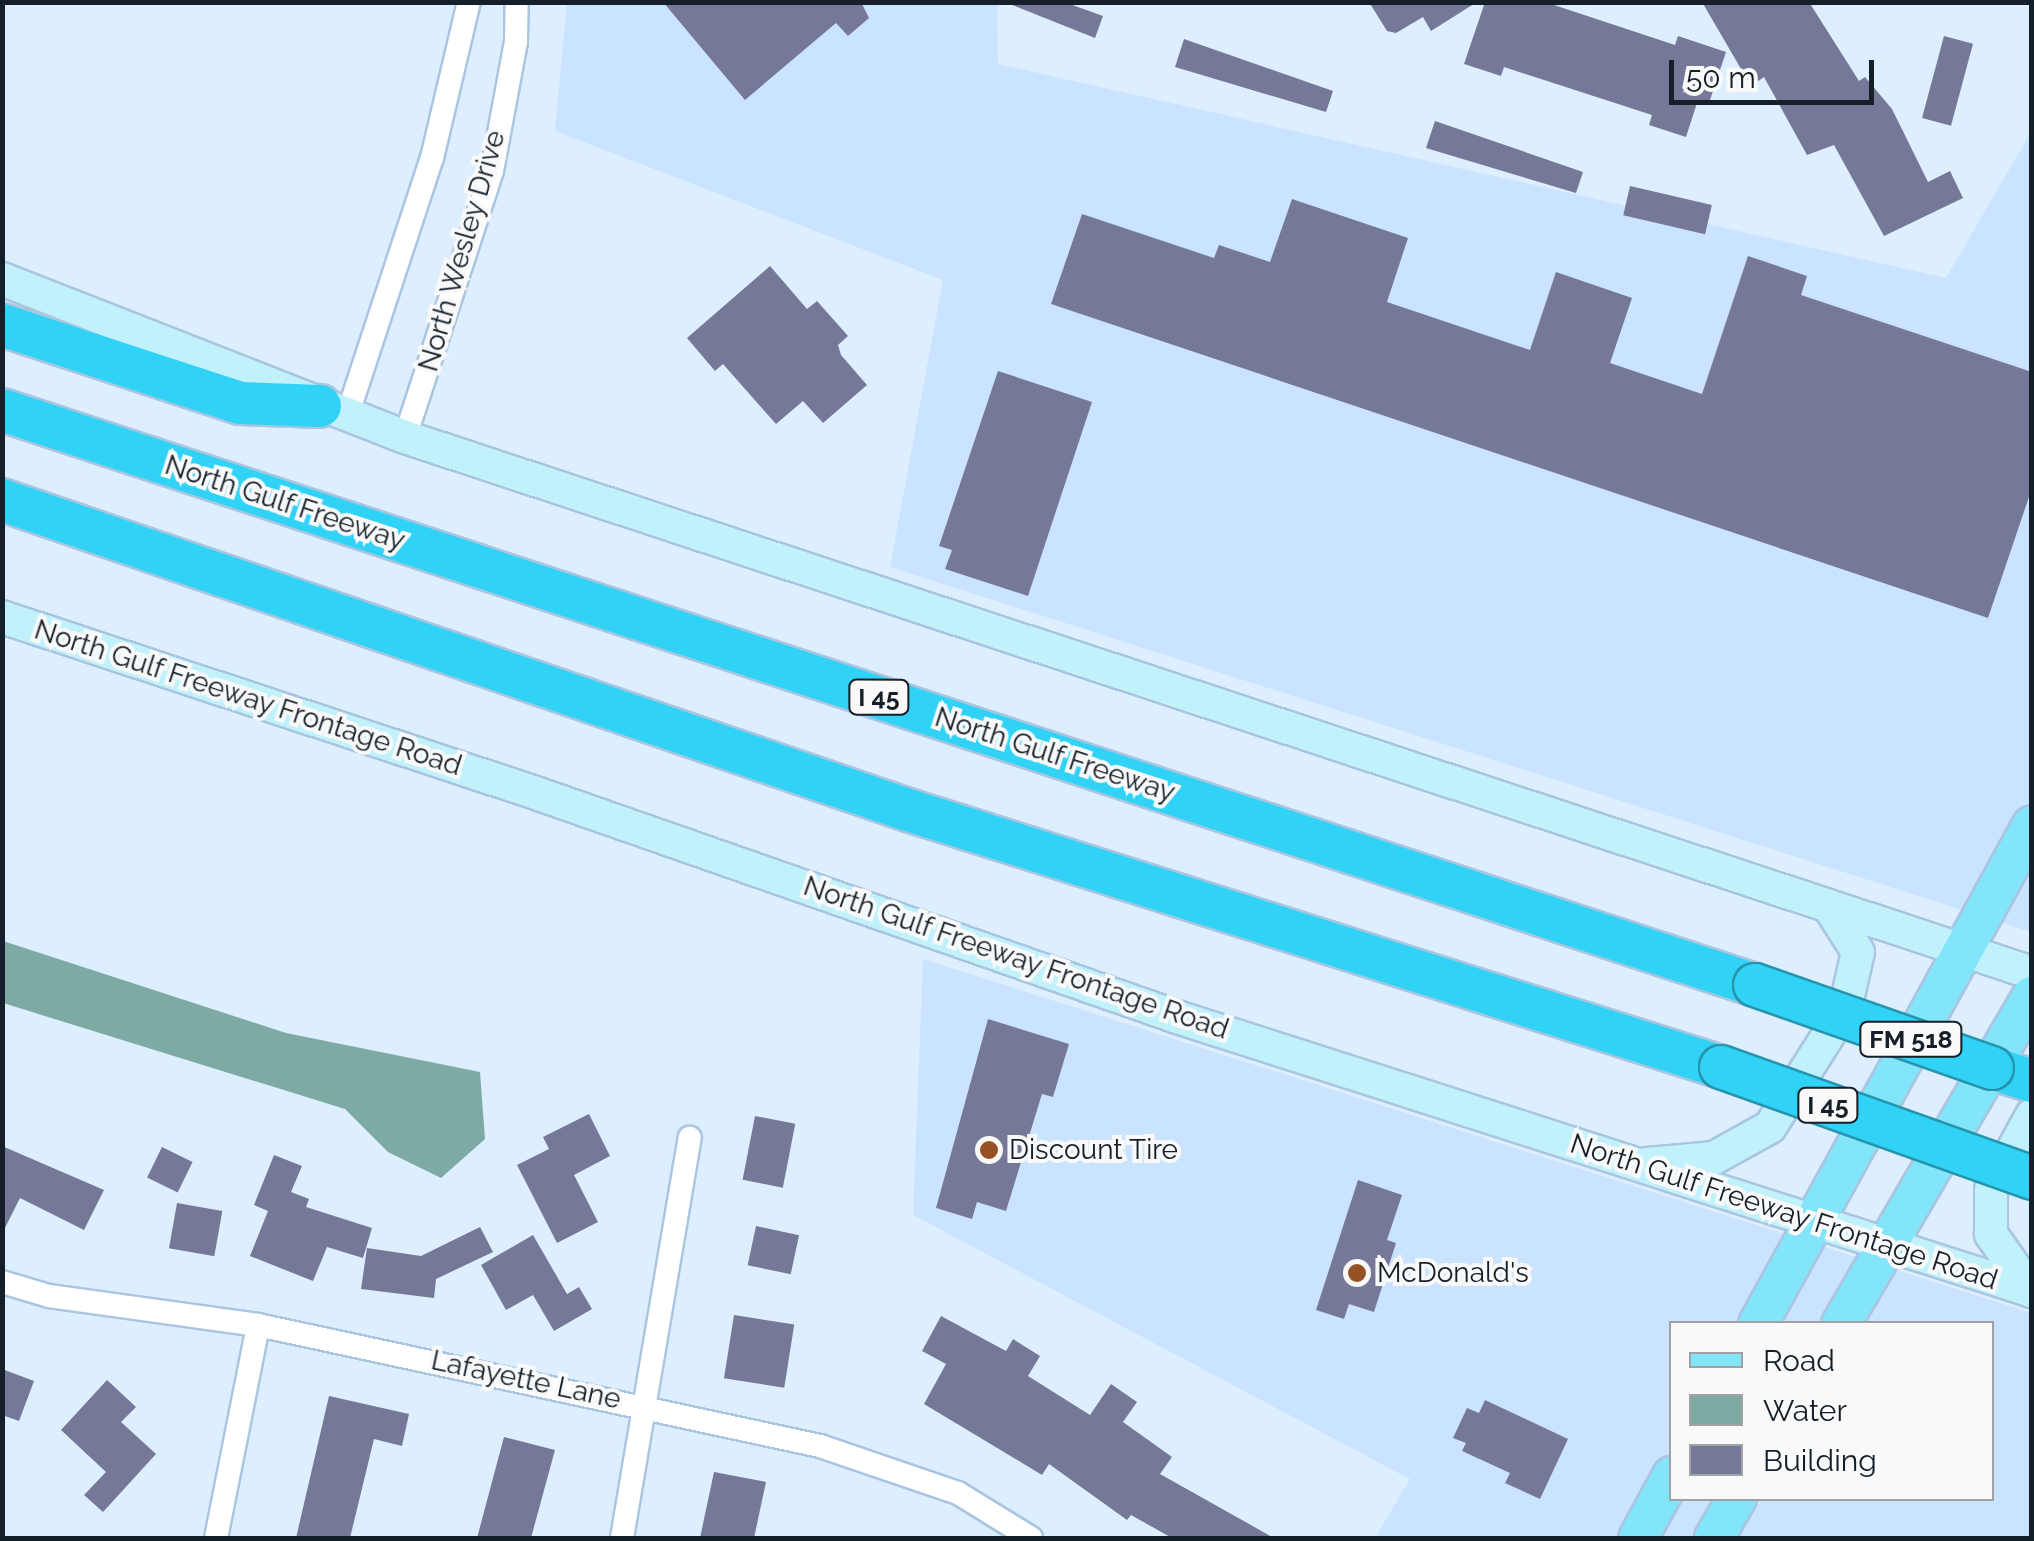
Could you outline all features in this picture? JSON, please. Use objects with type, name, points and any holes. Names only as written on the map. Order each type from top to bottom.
[{"type":"highway","points":[[2,325],[240,403],[334,411]]},
{"type":"highway","name":"North Gulf Freeway","points":[[2,410],[1755,985],[2012,1074]]},
{"type":"highway","name":"I 45","points":[[2,500],[908,810],[1721,1067],[2032,1178]]},
{"type":"main road","points":[[2,278],[405,438],[2032,973]]},
{"type":"main road","name":"North Gulf Freeway Frontage Road","points":[[2,617],[1633,1166],[1808,1230],[1885,1246],[2031,1291]]},
{"type":"main road","name":"FM 518","points":[[1760,1321],[1960,948],[2032,826]]},
{"type":"main road","points":[[1633,1166],[1714,1158],[1770,1127],[1845,1009],[1858,952],[1830,908]]},
{"type":"main road","name":"FM 518","points":[[1843,1321],[2032,996]]},
{"type":"main road","points":[[2031,1291],[1991,1234],[1991,1190],[2032,1114]]},
{"type":"main road","points":[[1638,1538],[1669,1481]]},
{"type":"main road","points":[[1714,1538],[1736,1501]]},
{"type":"street","name":"North Wesley Drive","points":[[334,411],[432,158],[469,2]]},
{"type":"street","name":"North Wesley Drive","points":[[405,438],[492,171],[516,42],[517,2]]},
{"type":"street","points":[[622,1538],[690,1138]]},
{"type":"street","name":"Lafayette Lane","points":[[2,1282],[48,1296],[258,1325],[820,1446],[958,1494],[1031,1538]]},
{"type":"street","points":[[216,1538],[258,1325]]},
{"type":"shaded area","points":[[567,3],[997,3],[998,64],[1946,278],[2031,132],[2031,932],[890,567],[943,280],[555,131]]},
{"type":"shaded area","points":[[923,959],[2031,1313],[2031,1538],[1375,1538],[1410,1479],[913,1215]]},
{"type":"water","points":[[3,941],[286,1033],[480,1072],[485,1139],[441,1178],[388,1152],[345,1109],[3,1003]]},
{"type":"building","points":[[663,2],[861,2],[869,18],[848,36],[836,23],[745,100]]},
{"type":"building","points":[[1005,2],[1064,2],[1103,16],[1095,38]]},
{"type":"building","points":[[1369,2],[1477,2],[1431,31],[1423,17],[1396,33],[1387,31]]},
{"type":"building","points":[[1485,2],[1545,2],[1675,45],[1678,36],[1726,52],[1709,103],[1698,100],[1686,137],[1649,125],[1652,115],[1504,67],[1501,76],[1464,64]]},
{"type":"building","points":[[1702,2],[1809,2],[1859,81],[1865,77],[1892,109],[1928,182],[1950,171],[1963,198],[1884,236],[1834,145],[1807,155],[1764,77],[1751,86]]},
{"type":"building","points":[[1944,36],[1973,44],[1951,126],[1922,118]]},
{"type":"building","points":[[1184,39],[1333,91],[1326,112],[1175,67]]},
{"type":"building","points":[[1435,121],[1583,172],[1576,193],[1426,148]]},
{"type":"building","points":[[1630,186],[1712,205],[1705,234],[1623,215]]},
{"type":"building","points":[[1292,199],[1408,238],[1387,302],[1530,350],[1556,272],[1632,298],[1610,363],[1702,394],[1748,256],[1807,276],[1801,295],[2032,372],[2032,488],[1988,618],[1051,304],[1082,214],[1214,258],[1219,245],[1270,262]]},
{"type":"building","points":[[770,266],[807,309],[817,301],[848,336],[838,345],[841,355],[867,385],[823,423],[803,401],[776,424],[723,364],[715,371],[687,338]]},
{"type":"building","points":[[998,371],[1092,402],[1028,596],[945,569],[952,550],[939,546]]},
{"type":"building","name":"Discount Tire","points":[[988,1019],[1069,1044],[1053,1097],[1042,1094],[1006,1211],[977,1202],[972,1219],[936,1208]]},
{"type":"building","points":[[589,1114],[610,1156],[574,1175],[598,1222],[557,1243],[517,1165],[549,1149],[543,1137]]},
{"type":"building","points":[[755,1116],[795,1124],[783,1188],[743,1180]]},
{"type":"building","points":[[2,1146],[104,1190],[84,1230],[20,1198],[2,1234]]},
{"type":"building","points":[[162,1147],[193,1162],[178,1192],[147,1178]]},
{"type":"building","points":[[274,1155],[302,1166],[291,1192],[309,1199],[306,1207],[372,1228],[363,1258],[327,1247],[313,1281],[250,1256],[268,1211],[254,1205]]},
{"type":"building","name":"McDonald's","points":[[1358,1180],[1402,1195],[1387,1240],[1396,1243],[1374,1312],[1349,1304],[1344,1319],[1316,1310]]},
{"type":"building","points":[[177,1203],[222,1211],[214,1256],[169,1248]]},
{"type":"building","points":[[756,1226],[799,1235],[791,1274],[748,1265]]},
{"type":"building","points":[[480,1227],[493,1252],[436,1279],[434,1298],[361,1289],[367,1248],[421,1256]]},
{"type":"building","points":[[533,1235],[567,1294],[579,1287],[592,1309],[554,1331],[533,1295],[506,1310],[481,1265]]},
{"type":"building","points":[[734,1315],[794,1325],[784,1388],[724,1378]]},
{"type":"building","points":[[941,1316],[1006,1351],[1013,1339],[1040,1356],[1028,1376],[1090,1415],[1111,1384],[1137,1402],[1123,1422],[1172,1457],[1160,1474],[1274,1538],[1172,1538],[1131,1515],[1127,1520],[1049,1464],[1042,1475],[924,1404],[946,1364],[922,1351]]},
{"type":"building","points":[[2,1369],[34,1381],[19,1421],[2,1415]]},
{"type":"building","points":[[107,1380],[136,1407],[121,1422],[156,1454],[103,1512],[84,1495],[106,1472],[61,1430]]},
{"type":"building","points":[[329,1396],[409,1414],[402,1446],[374,1439],[350,1538],[296,1538]]},
{"type":"building","points":[[1485,1400],[1568,1439],[1540,1499],[1505,1483],[1510,1473],[1462,1451],[1466,1443],[1453,1438],[1467,1408],[1479,1413]]},
{"type":"building","points":[[504,1437],[555,1450],[531,1538],[477,1538]]},
{"type":"building","points":[[714,1472],[766,1482],[754,1538],[700,1538]]},
{"type":"place","name":"Discount Tire","points":[[989,1150]]},
{"type":"place","name":"McDonald's","points":[[1357,1273]]}]
